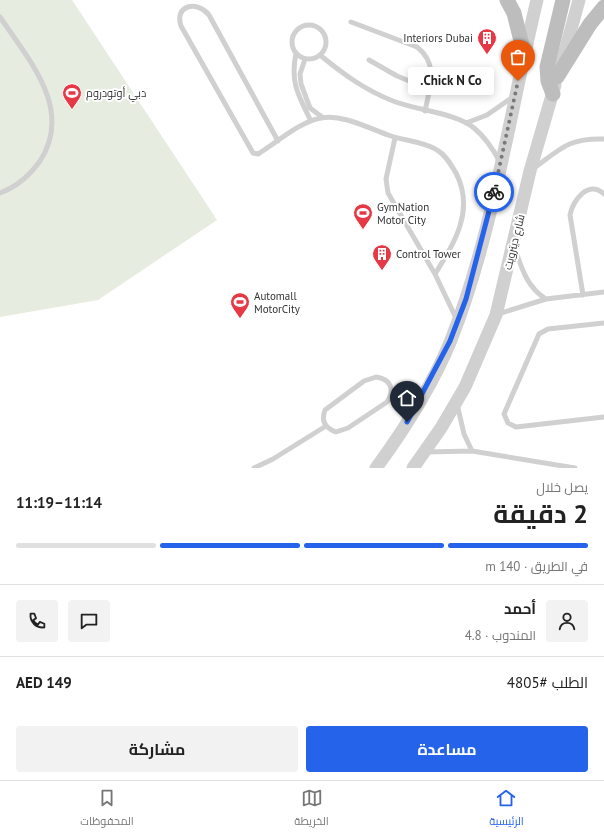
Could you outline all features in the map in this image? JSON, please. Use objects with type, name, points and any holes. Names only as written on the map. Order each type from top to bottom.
[{"type":"main road","points":[[507,0],[514,13],[524,53]]},
{"type":"main road","points":[[553,94],[548,81],[547,67],[563,0]]},
{"type":"main road","points":[[557,77],[590,24],[604,7]]},
{"type":"street","points":[[376,468],[407,422],[436,372],[457,322],[479,253],[501,163],[524,53],[537,0]]},
{"type":"street","name":"شارع ديترويت","points":[[413,468],[457,402],[496,315],[530,171],[579,0]]},
{"type":"lane","points":[[278,141],[205,9],[192,5],[186,8],[181,13],[179,20],[250,152],[258,154],[311,121],[322,117],[344,120],[396,138],[431,146],[438,150],[451,164],[462,186],[465,202],[462,219],[450,250],[435,274]]},
{"type":"lane","points":[[0,17],[46,88],[52,113],[49,139],[44,155],[34,169],[21,181],[0,194]]},
{"type":"lane","points":[[351,22],[417,47],[424,52],[432,67],[432,75],[425,111]]},
{"type":"lane","points":[[307,24],[315,25],[321,28],[326,35],[327,42],[325,50],[320,55],[310,59],[305,59],[296,53],[292,46],[294,31],[300,26],[307,24]]},
{"type":"lane","points":[[296,53],[293,80],[299,97],[311,121]]},
{"type":"lane","points":[[320,55],[363,87],[395,102],[466,122],[474,127],[487,142],[501,163]]},
{"type":"lane","points":[[305,59],[300,74],[302,84],[310,108],[322,117]]},
{"type":"lane","points":[[369,60],[398,76],[429,89]]},
{"type":"lane","points":[[466,122],[497,109],[515,95]]},
{"type":"lane","points":[[396,138],[386,173],[386,186],[391,199],[449,299],[457,322]]},
{"type":"lane","points":[[530,171],[574,141],[604,138]]},
{"type":"lane","points":[[583,295],[570,215],[575,200],[586,190],[594,189],[604,194]]},
{"type":"lane","points":[[513,246],[527,280],[539,294],[546,299]]},
{"type":"lane","points":[[496,315],[546,299],[604,292]]},
{"type":"lane","points":[[604,323],[548,329],[539,334],[504,414],[508,423],[516,427],[604,417]]},
{"type":"lane","points":[[376,377],[383,378],[389,382],[391,396],[383,406],[342,430],[336,432],[326,426],[324,421],[325,410],[364,381],[376,377]]},
{"type":"lane","points":[[457,402],[464,434],[472,451]]},
{"type":"lane","points":[[254,468],[264,466],[326,426]]},
{"type":"lane","points":[[425,452],[472,451],[575,468]]},
{"type":"shaded area","name":"دبي أوتودروم","points":[[0,0],[72,0],[217,220],[98,300],[0,317]]},
{"type":"way so far","points":[[494,192],[518,81]]},
{"type":"place","name":"Interiors Dubai","points":[[487,55]]},
{"type":"place","name":"Chick N Co.","points":[[518,81]]},
{"type":"place","name":"دبي أوتودروم","points":[[72,110]]},
{"type":"place","name":"GymNation Motor City","points":[[363,230]]},
{"type":"place","name":"Control Tower","points":[[382,271]]},
{"type":"place","name":"Automall MotorCity","points":[[240,319]]},
{"type":"route","points":[[407,422],[436,372],[466,299],[494,192]]}]
